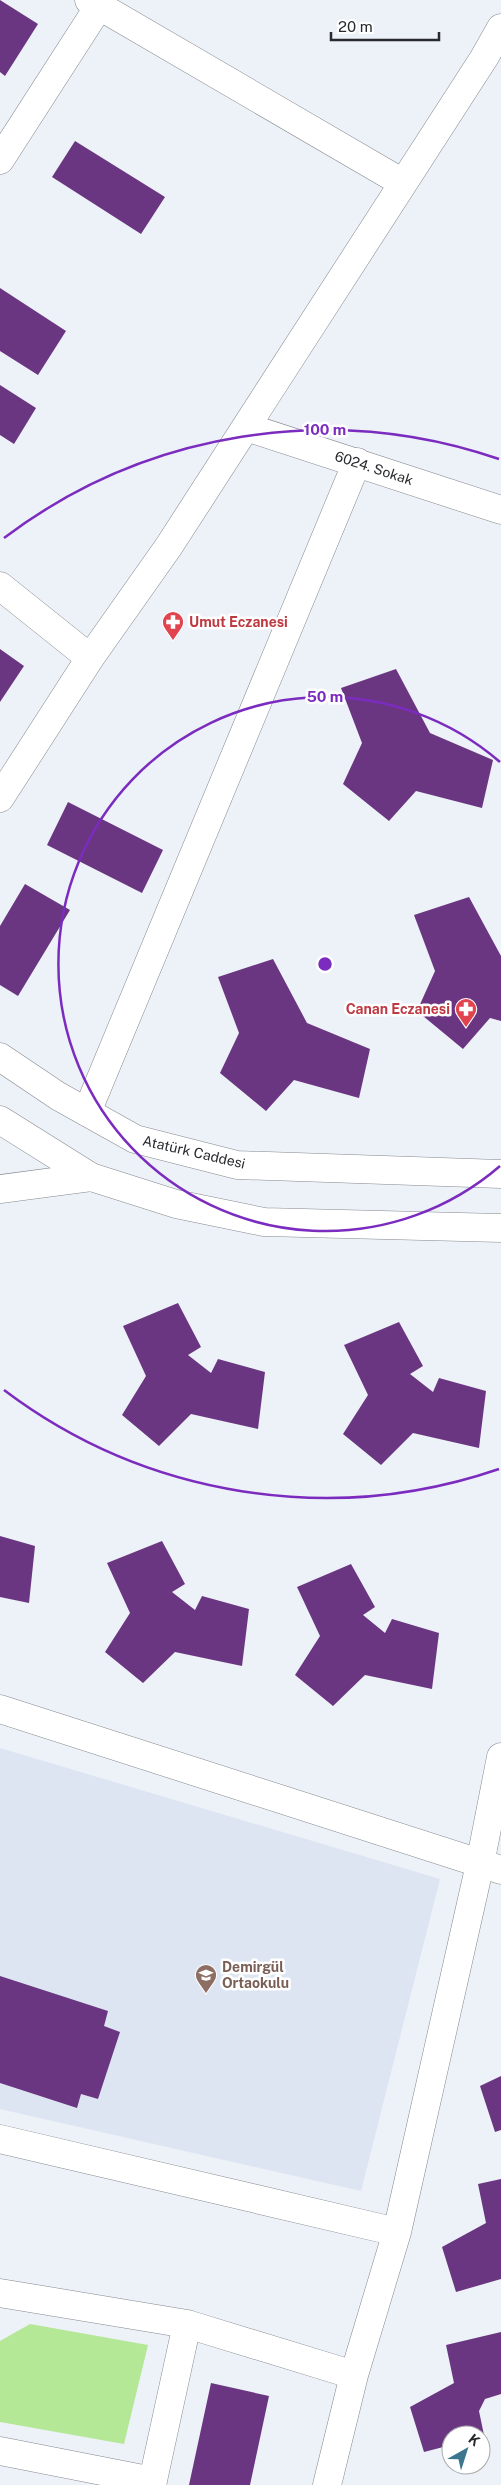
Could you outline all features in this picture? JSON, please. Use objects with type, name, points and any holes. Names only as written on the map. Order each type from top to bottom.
[{"type":"street","points":[[0,160],[97,2],[403,183]]},
{"type":"street","points":[[0,798],[90,658],[169,546],[501,28]]},
{"type":"street","name":"6024. Sokak","points":[[246,427],[501,510]]},
{"type":"street","points":[[86,1112],[357,462]]},
{"type":"street","points":[[0,586],[90,658]]},
{"type":"street","name":"Atatürk Caddesi","points":[[0,1057],[58,1096],[135,1139],[237,1166],[501,1174]]},
{"type":"street","points":[[0,1120],[91,1177],[176,1204],[264,1222],[501,1228]]},
{"type":"street","points":[[0,1189],[91,1177]]},
{"type":"street","points":[[0,1709],[490,1867]]},
{"type":"street","points":[[328,2485],[354,2375],[397,2232],[490,1867],[501,1757]]},
{"type":"street","points":[[0,2138],[397,2232]]},
{"type":"street","points":[[0,2293],[187,2324],[354,2375]]},
{"type":"street","points":[[0,2452],[152,2483],[187,2324]]},
{"type":"shaded area","name":"Demirgül Ortaokulu","points":[[0,1748],[440,1879],[361,2191],[0,2109]]},
{"type":"green space","points":[[30,2324],[148,2345],[124,2444],[0,2422],[0,2341]]},
{"type":"building","points":[[0,0],[38,24],[5,76],[0,72]]},
{"type":"building","points":[[75,141],[165,197],[141,234],[52,177]]},
{"type":"building","points":[[0,288],[66,331],[38,375],[0,351]]},
{"type":"building","points":[[0,385],[36,408],[14,444],[0,435]]},
{"type":"building","points":[[0,649],[24,666],[0,702]]},
{"type":"building","points":[[396,669],[430,733],[493,760],[482,808],[416,791],[389,821],[343,784],[362,743],[341,688]]},
{"type":"building","points":[[68,802],[163,850],[142,893],[47,845]]},
{"type":"building","points":[[25,884],[70,910],[18,996],[0,985],[0,926]]},
{"type":"building","points":[[469,897],[501,956],[501,1021],[490,1018],[463,1049],[417,1011],[435,971],[414,915]]},
{"type":"building","points":[[273,959],[307,1023],[370,1049],[359,1098],[294,1080],[266,1111],[220,1073],[239,1033],[218,977]]},
{"type":"building","points":[[178,1303],[201,1347],[188,1355],[211,1373],[218,1359],[265,1372],[258,1429],[191,1414],[159,1446],[122,1415],[146,1376],[123,1326]]},
{"type":"building","points":[[399,1322],[423,1366],[410,1374],[433,1392],[439,1378],[486,1391],[479,1448],[413,1433],[381,1465],[343,1434],[368,1395],[344,1345]]},
{"type":"building","points":[[0,1536],[35,1546],[29,1603],[0,1597]]},
{"type":"building","points":[[162,1541],[185,1584],[172,1592],[195,1610],[202,1596],[249,1609],[242,1666],[175,1652],[143,1683],[105,1652],[130,1613],[107,1563]]},
{"type":"building","points":[[351,1564],[375,1607],[363,1615],[385,1633],[392,1619],[439,1633],[432,1689],[365,1675],[333,1706],[295,1675],[320,1636],[297,1587]]},
{"type":"building","points":[[0,1976],[108,2011],[104,2026],[120,2032],[98,2099],[81,2094],[77,2108],[0,2083]]},
{"type":"building","points":[[501,2076],[501,2130],[495,2132],[480,2086]]},
{"type":"building","points":[[501,2179],[501,2279],[456,2292],[442,2247],[486,2223],[478,2184]]},
{"type":"building","points":[[501,2332],[501,2394],[485,2399],[479,2411],[482,2425],[441,2425],[441,2448],[424,2452],[410,2407],[454,2383],[446,2345]]},
{"type":"building","points":[[211,2383],[269,2396],[250,2485],[189,2485]]},
{"type":"place","name":"Umut Eczanesi","points":[[173,641]]},
{"type":"place","name":"Canan Eczanesi","points":[[466,1028]]},
{"type":"place","name":"Demirgül Ortaokulu","points":[[206,1994]]}]
